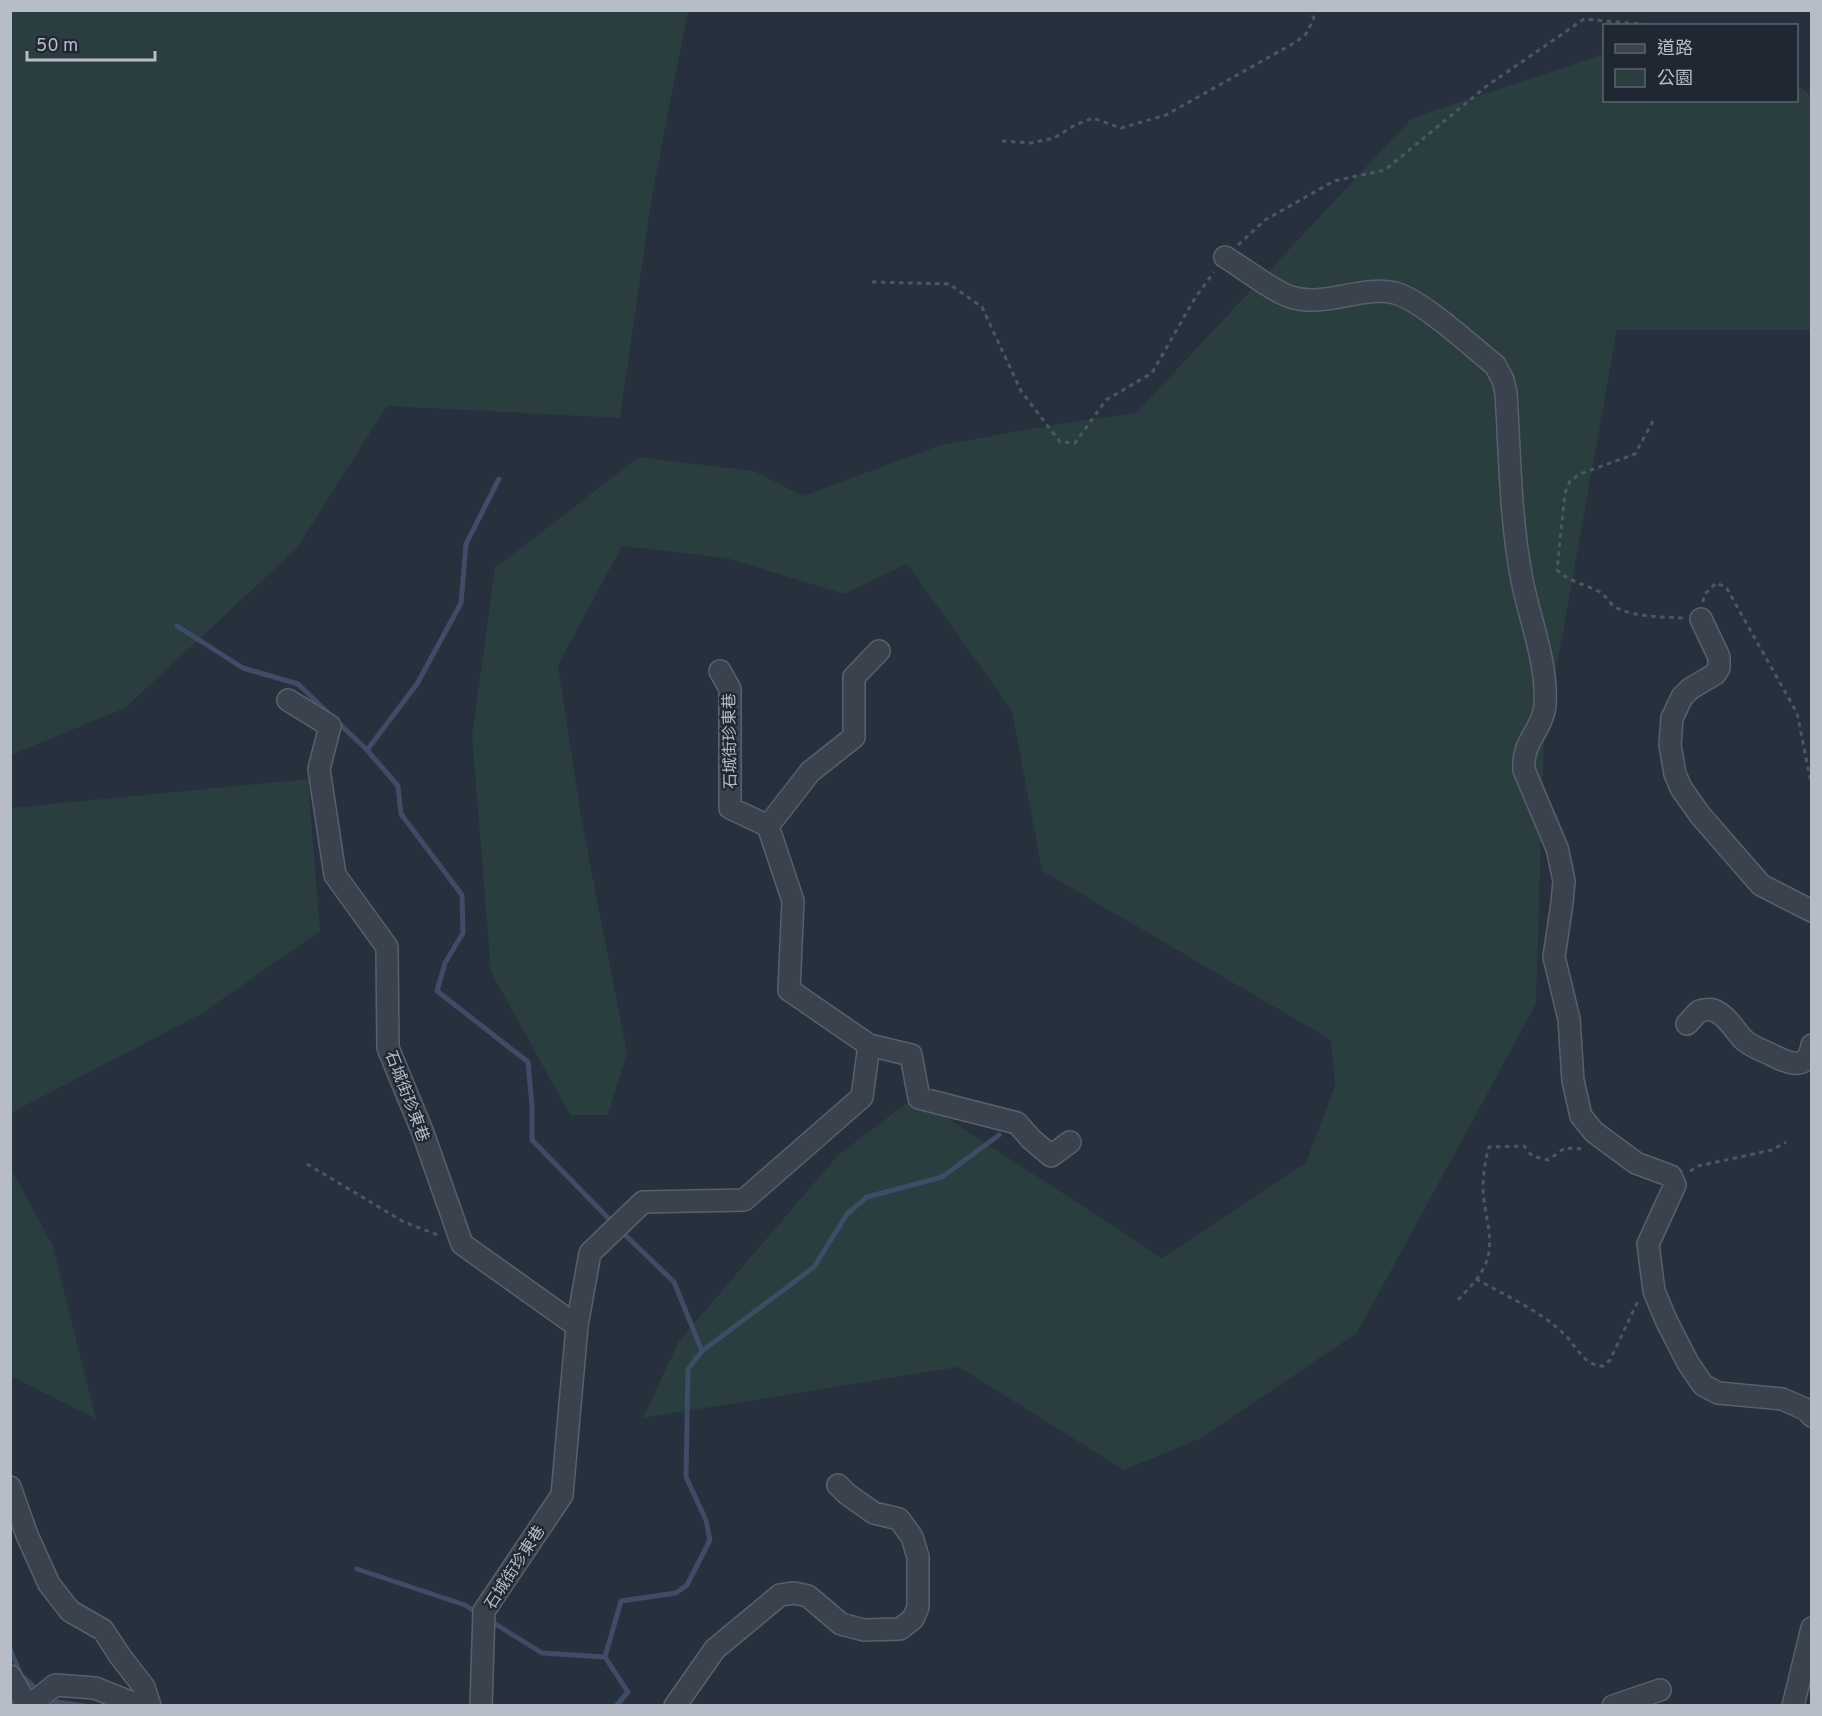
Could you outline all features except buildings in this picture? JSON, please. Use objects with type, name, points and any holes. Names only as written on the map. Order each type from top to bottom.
[{"type":"street","points":[[1225,256],[1292,298],[1307,300],[1374,292],[1396,293],[1423,307],[1495,365],[1503,380],[1506,393],[1514,530],[1522,581],[1538,643],[1545,686],[1544,711],[1526,747],[1523,759],[1524,770],[1557,848],[1564,881],[1554,957],[1569,1019],[1573,1081],[1581,1116],[1594,1132],[1636,1163],[1671,1176],[1675,1185],[1648,1244],[1654,1291],[1683,1354],[1702,1385],[1718,1393],[1782,1399],[1795,1403],[1812,1416]]},
{"type":"street","points":[[1701,619],[1719,657],[1719,668],[1715,674],[1690,689],[1682,697],[1672,718],[1670,745],[1675,774],[1681,788],[1700,815],[1761,885],[1812,911]]},
{"type":"street","points":[[879,651],[854,677],[854,737],[810,772],[768,826],[793,902],[789,990],[869,1046],[911,1055],[919,1098],[1017,1123],[1031,1139],[1052,1156],[1070,1142]]},
{"type":"street","name":"石城街珍東巷","points":[[720,671],[730,689],[730,808],[768,826]]},
{"type":"street","name":"石城街珍東巷","points":[[288,700],[330,726],[319,769],[335,875],[387,947],[388,1048],[423,1133],[462,1244]]},
{"type":"street","points":[[1688,1024],[1699,1011],[1717,1012],[1752,1046],[1788,1063],[1800,1063],[1809,1056],[1812,1045]]},
{"type":"street","name":"石城街珍東巷","points":[[481,1706],[484,1611],[562,1495],[577,1326],[590,1253],[643,1202],[744,1200],[862,1097],[869,1046]]},
{"type":"street","points":[[462,1244],[577,1326]]},
{"type":"street","points":[[675,1706],[715,1649],[780,1595],[794,1593],[807,1596],[841,1624],[864,1630],[900,1629],[912,1619],[918,1607],[918,1557],[912,1537],[899,1519],[874,1513],[838,1485]]},
{"type":"street","points":[[10,1487],[27,1535],[49,1584],[70,1611],[103,1630],[144,1687],[150,1706]]},
{"type":"street","points":[[1793,1706],[1812,1628]]},
{"type":"street","points":[[10,1676],[29,1706],[55,1685],[95,1688],[140,1706]]},
{"type":"street","points":[[1614,1706],[1660,1690]]},
{"type":"path","points":[[1002,141],[1031,142],[1054,138],[1075,125],[1093,118],[1122,128],[1166,114],[1296,42],[1306,34],[1314,18],[1309,10]]},
{"type":"path","points":[[872,282],[949,284],[982,308],[1021,391],[1060,442],[1075,443],[1106,400],[1152,373],[1195,298],[1225,256],[1265,220],[1334,181],[1385,170],[1488,85],[1584,19],[1640,24]]},
{"type":"path","points":[[1653,421],[1635,454],[1580,474],[1570,481],[1565,493],[1557,570],[1565,579],[1603,593],[1616,609],[1659,617],[1701,619],[1704,595],[1716,583],[1726,587],[1797,713],[1812,788]]},
{"type":"path","points":[[1689,1171],[1698,1166],[1772,1150],[1786,1142]]},
{"type":"path","points":[[1458,1300],[1482,1271],[1491,1248],[1483,1190],[1485,1161],[1489,1147],[1524,1146],[1532,1156],[1548,1160],[1565,1148],[1593,1150]]},
{"type":"path","points":[[307,1164],[404,1222],[462,1244]]},
{"type":"path","points":[[1476,1279],[1546,1320],[1567,1338],[1587,1361],[1595,1366],[1603,1366],[1610,1360],[1640,1297],[1654,1291]]},
{"type":"green space","points":[[11,10],[688,11],[652,196],[620,418],[387,406],[297,548],[125,708],[11,755]]},
{"type":"green space","points":[[1603,54],[1603,102],[1798,102],[1798,87],[1801,88],[1811,96],[1811,330],[1617,330],[1544,738],[1536,1004],[1357,1333],[1201,1438],[1124,1470],[959,1367],[643,1418],[679,1341],[838,1155],[915,1097],[1162,1258],[1306,1163],[1335,1085],[1331,1040],[1042,871],[1012,711],[907,564],[844,594],[726,558],[622,546],[558,665],[582,822],[627,1053],[608,1115],[570,1115],[491,972],[472,736],[495,568],[639,457],[754,471],[803,496],[941,445],[1136,413],[1412,118]]},
{"type":"green space","points":[[308,779],[320,931],[201,1014],[11,1113],[11,808]]},
{"type":"green space","points":[[10,1167],[53,1246],[96,1419],[11,1376]]},
{"type":"waterway","points":[[367,750],[417,684],[461,603],[466,544],[499,479]]},
{"type":"waterway","points":[[177,626],[243,668],[298,684],[367,750],[398,786],[401,814],[462,895],[463,933],[445,963],[437,991],[528,1062],[532,1140],[613,1223]]},
{"type":"waterway","points":[[702,1351],[814,1267],[847,1214],[867,1197],[942,1177],[999,1135]]},
{"type":"waterway","points":[[616,1706],[628,1692],[605,1657],[621,1601],[676,1593],[687,1585],[710,1540],[706,1520],[686,1477],[688,1369],[702,1351],[674,1282],[620,1230]]},
{"type":"waterway","points":[[357,1569],[465,1605],[479,1614]]},
{"type":"waterway","points":[[489,1620],[542,1653],[605,1657]]},
{"type":"waterway","points":[[10,1649],[21,1675],[39,1691]]},
{"type":"waterway","points":[[46,1697],[51,1701],[85,1706]]}]
